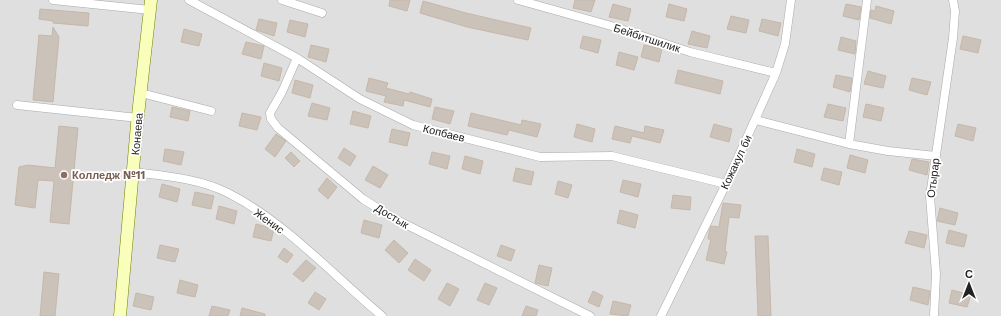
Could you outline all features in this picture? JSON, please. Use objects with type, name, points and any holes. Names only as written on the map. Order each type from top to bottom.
[{"type":"main road","name":"Конаева","points":[[122,315],[133,172],[150,5]]},
{"type":"street","points":[[53,0],[150,5]]},
{"type":"street","name":"Копбаев","points":[[189,0],[297,58],[360,99],[412,125],[540,157],[612,156],[726,184]]},
{"type":"street","points":[[282,0],[322,13]]},
{"type":"street","name":"Бейбитшилик","points":[[518,0],[615,27],[690,52],[776,73]]},
{"type":"street","name":"Кожакул би","points":[[660,316],[726,184],[776,73],[785,44],[791,0]]},
{"type":"street","points":[[849,144],[867,0]]},
{"type":"street","name":"Отырар","points":[[934,316],[936,274],[930,196],[953,31],[953,0]]},
{"type":"street","name":"Достык","points":[[297,58],[282,92],[270,114],[271,119],[278,128],[363,199],[394,219],[590,316]]},
{"type":"street","points":[[141,93],[211,111]]},
{"type":"street","points":[[17,105],[138,118]]},
{"type":"street","points":[[756,120],[849,144],[888,151],[936,156]]},
{"type":"street","name":"Женис","points":[[133,172],[198,182],[227,192],[270,220],[312,253],[347,287],[382,316]]},
{"type":"shaded area","points":[[0,0],[1001,0],[1001,316],[0,316]]},
{"type":"building","points":[[390,0],[410,0],[407,11],[389,6]]},
{"type":"building","points":[[575,0],[595,0],[591,12],[573,8]]},
{"type":"building","points":[[423,1],[466,13],[531,28],[528,40],[467,27],[420,13]]},
{"type":"building","points":[[613,4],[631,9],[628,21],[609,17]]},
{"type":"building","points":[[669,4],[687,9],[684,21],[666,17]]},
{"type":"building","points":[[846,4],[861,7],[859,20],[843,16]]},
{"type":"building","points":[[876,6],[894,11],[891,24],[870,18],[871,10],[875,11]]},
{"type":"building","points":[[40,9],[89,13],[88,26],[53,23],[53,21],[39,19]]},
{"type":"building","points":[[731,16],[749,20],[746,33],[727,29]]},
{"type":"building","points":[[259,19],[277,23],[274,36],[256,30]]},
{"type":"building","points":[[762,19],[781,23],[778,36],[759,31]]},
{"type":"building","points":[[290,20],[308,24],[305,37],[287,32]]},
{"type":"building","points":[[53,27],[59,37],[53,102],[33,100],[39,35],[52,36]]},
{"type":"building","points":[[184,29],[202,34],[199,46],[181,42]]},
{"type":"building","points":[[692,31],[710,36],[707,48],[688,44]]},
{"type":"building","points":[[583,36],[601,40],[598,53],[580,48]]},
{"type":"building","points":[[963,36],[981,40],[978,53],[960,49]]},
{"type":"building","points":[[841,37],[856,41],[855,54],[838,50]]},
{"type":"building","points":[[246,42],[264,46],[261,59],[242,54]]},
{"type":"building","points":[[311,45],[329,49],[326,62],[308,57]]},
{"type":"building","points":[[644,45],[662,49],[659,62],[641,57]]},
{"type":"building","points":[[619,52],[638,57],[634,70],[616,65]]},
{"type":"building","points":[[264,63],[282,68],[279,81],[261,76]]},
{"type":"building","points":[[678,70],[723,81],[720,94],[675,83]]},
{"type":"building","points":[[868,71],[886,76],[883,88],[864,84]]},
{"type":"building","points":[[836,75],[852,78],[850,92],[833,87]]},
{"type":"building","points":[[369,78],[388,83],[386,88],[409,94],[410,92],[432,99],[430,107],[404,100],[403,106],[384,102],[386,96],[366,91]]},
{"type":"building","points":[[912,78],[931,82],[927,95],[909,90]]},
{"type":"building","points":[[295,80],[313,85],[310,98],[292,93]]},
{"type":"building","points":[[312,103],[330,108],[327,120],[308,116]]},
{"type":"building","points":[[828,104],[846,108],[843,121],[824,117]]},
{"type":"building","points":[[866,104],[884,108],[881,121],[863,117]]},
{"type":"building","points":[[172,107],[190,111],[188,121],[170,117]]},
{"type":"building","points":[[435,107],[454,111],[450,124],[432,119]]},
{"type":"building","points":[[353,111],[371,116],[368,128],[350,124]]},
{"type":"building","points":[[242,113],[261,117],[257,130],[239,126]]},
{"type":"building","points":[[471,113],[521,125],[522,120],[541,124],[537,137],[509,130],[507,135],[468,126]]},
{"type":"building","points":[[577,124],[595,129],[592,142],[574,137]]},
{"type":"building","points":[[714,124],[732,129],[729,142],[710,137]]},
{"type":"building","points":[[958,124],[976,128],[973,141],[955,136]]},
{"type":"building","name":"Колледж №11","points":[[59,126],[78,128],[69,224],[50,222],[54,181],[38,180],[35,208],[15,205],[19,167],[28,165],[55,168]]},
{"type":"building","points":[[615,126],[644,133],[645,126],[664,130],[660,143],[632,136],[630,143],[612,139]]},
{"type":"building","points":[[392,129],[410,133],[407,146],[389,142]]},
{"type":"building","points":[[276,134],[286,141],[275,157],[265,149]]},
{"type":"building","points":[[344,148],[356,156],[350,166],[338,158]]},
{"type":"building","points":[[165,149],[184,152],[181,165],[163,161]]},
{"type":"building","points":[[797,149],[815,154],[812,167],[794,162]]},
{"type":"building","points":[[291,152],[300,161],[294,167],[285,158]]},
{"type":"building","points":[[432,152],[450,156],[447,169],[429,164]]},
{"type":"building","points":[[850,155],[868,160],[865,173],[847,168]]},
{"type":"building","points":[[465,156],[483,161],[480,174],[462,169]]},
{"type":"building","points":[[912,159],[929,162],[927,175],[909,170]]},
{"type":"building","points":[[373,166],[388,175],[380,188],[365,180]]},
{"type":"building","points":[[516,168],[534,172],[531,185],[513,181]]},
{"type":"building","points":[[824,168],[842,172],[839,185],[821,180]]},
{"type":"building","points":[[327,178],[337,187],[328,199],[318,190]]},
{"type":"building","points":[[623,180],[641,184],[638,197],[620,192]]},
{"type":"building","points":[[558,181],[572,185],[568,198],[555,194]]},
{"type":"building","points":[[162,184],[180,189],[177,202],[159,197]]},
{"type":"building","points":[[195,192],[214,196],[211,209],[192,205]]},
{"type":"building","points":[[673,195],[691,197],[690,210],[671,208]]},
{"type":"building","points":[[723,203],[741,205],[739,218],[729,217],[725,251],[727,252],[724,264],[706,260],[711,239],[708,239],[709,232],[711,226],[719,227]]},
{"type":"building","points":[[219,206],[237,211],[234,224],[216,219]]},
{"type":"building","points":[[940,208],[958,213],[955,225],[937,221]]},
{"type":"building","points":[[620,210],[638,215],[635,228],[617,223]]},
{"type":"building","points":[[364,220],[382,225],[379,238],[361,233]]},
{"type":"building","points":[[256,224],[274,229],[271,241],[253,237]]},
{"type":"building","points":[[949,230],[967,235],[964,247],[946,243]]},
{"type":"building","points":[[909,231],[927,235],[924,248],[905,243]]},
{"type":"building","points":[[755,236],[768,236],[771,316],[758,316]]},
{"type":"building","points":[[394,240],[408,253],[399,263],[385,250]]},
{"type":"building","points":[[160,245],[179,249],[175,262],[157,258]]},
{"type":"building","points":[[501,245],[515,250],[511,261],[497,256]]},
{"type":"building","points":[[284,248],[293,255],[287,263],[278,257]]},
{"type":"building","points":[[415,259],[431,270],[424,281],[408,270]]},
{"type":"building","points":[[306,260],[316,268],[303,282],[293,274]]},
{"type":"building","points":[[539,265],[552,268],[548,286],[535,283]]},
{"type":"building","points":[[44,272],[59,274],[55,316],[40,316]]},
{"type":"building","points":[[180,280],[198,285],[195,297],[177,293]]},
{"type":"building","points":[[447,283],[459,289],[450,306],[438,299]]},
{"type":"building","points":[[485,283],[497,288],[489,305],[477,300]]},
{"type":"building","points":[[913,287],[930,291],[928,305],[910,300]]},
{"type":"building","points":[[952,290],[971,295],[967,307],[949,303]]},
{"type":"building","points":[[593,291],[603,296],[599,307],[588,302]]},
{"type":"building","points":[[315,292],[326,299],[319,310],[308,303]]},
{"type":"building","points":[[136,293],[154,297],[151,310],[133,306]]},
{"type":"building","points":[[613,301],[631,305],[628,316],[610,314]]},
{"type":"building","points":[[212,306],[230,310],[228,316],[209,316]]},
{"type":"building","points":[[526,306],[538,310],[536,316],[522,316]]},
{"type":"building","points":[[242,308],[265,314],[265,316],[240,316]]},
{"type":"place","name":"Колледж №11","points":[[64,175]]}]
